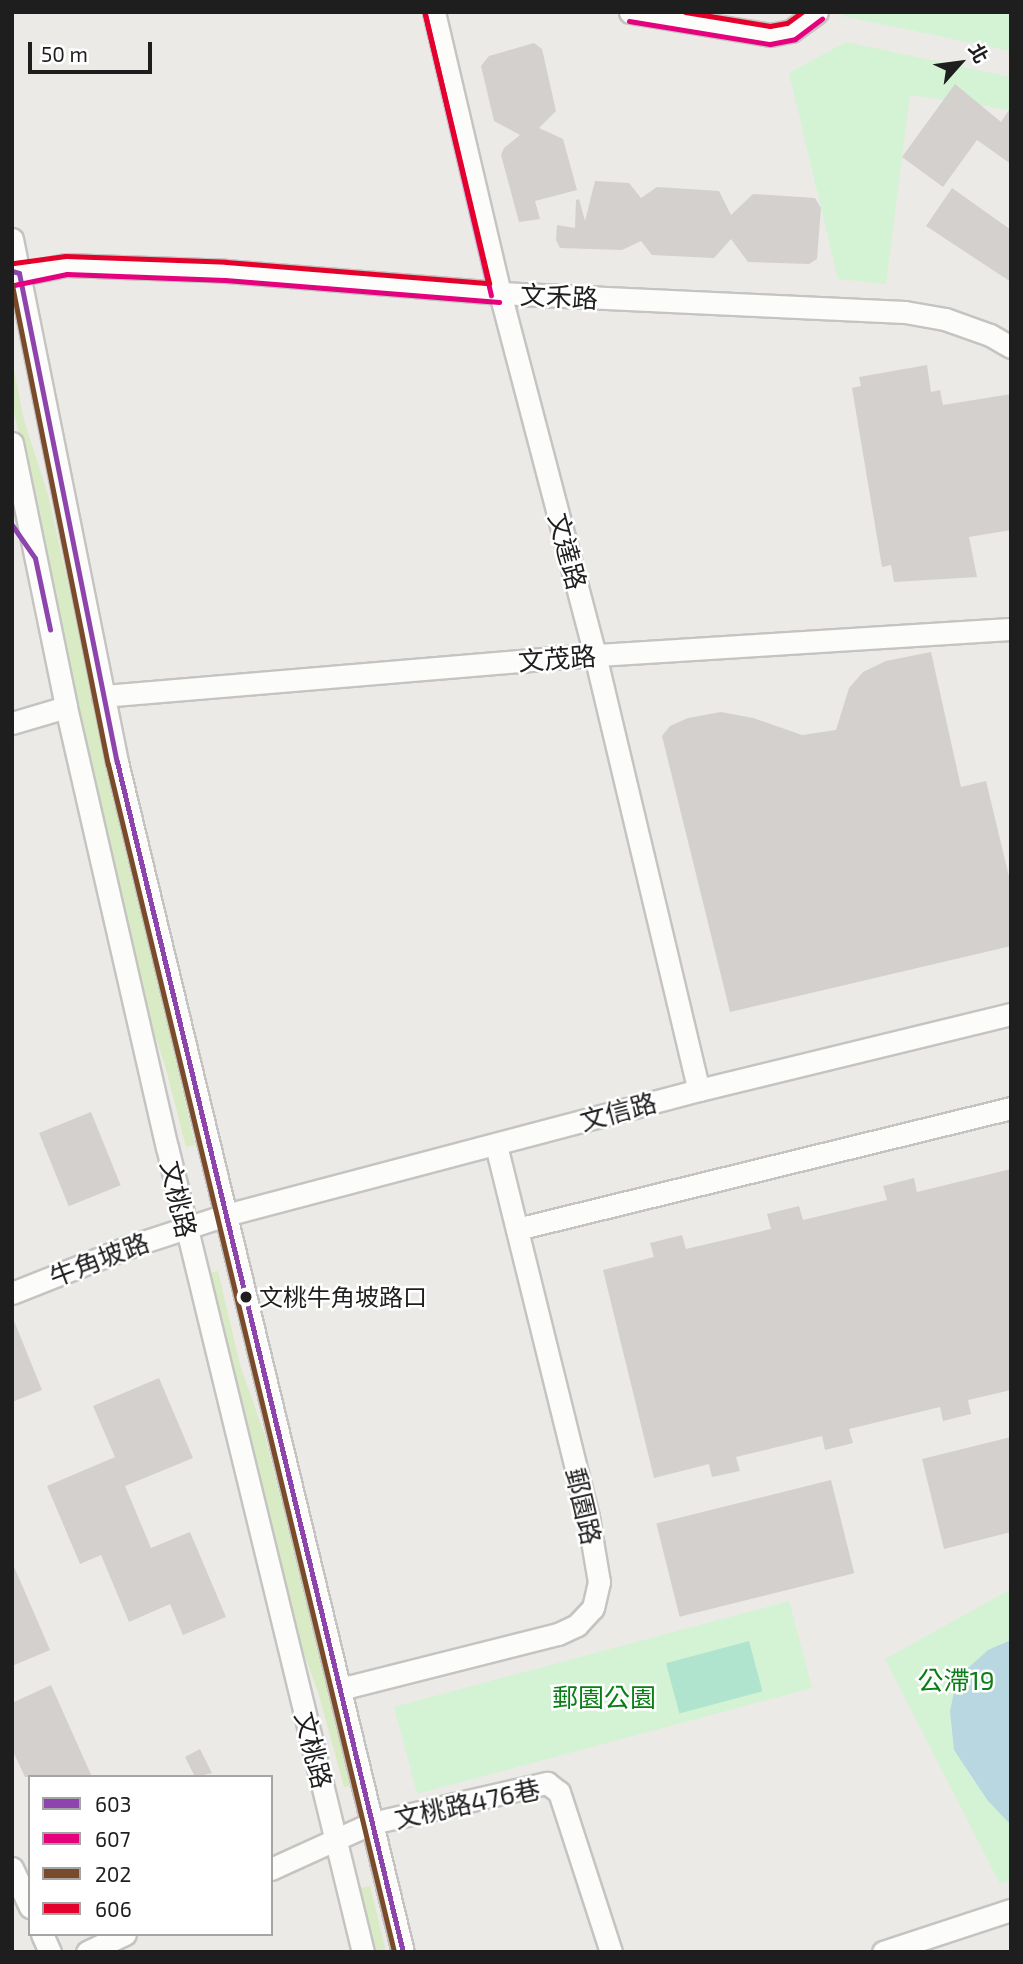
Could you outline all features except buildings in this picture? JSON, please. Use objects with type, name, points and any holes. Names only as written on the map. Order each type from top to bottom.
[{"type":"street","name":"文達路","points":[[435,12],[500,293],[595,656],[699,1090]]},
{"type":"street","points":[[630,12],[770,35],[791,31],[817,12]]},
{"type":"street","name":"文桃路","points":[[12,239],[14,273],[103,696],[403,1952]]},
{"type":"street","name":"文禾路","points":[[14,273],[66,265],[226,271],[500,293],[905,312],[945,318],[990,335],[1011,347]]},
{"type":"street","name":"文桃路","points":[[12,443],[66,707],[185,1226],[363,1952]]},
{"type":"street","points":[[12,525],[35,558]]},
{"type":"street","name":"文茂路","points":[[103,696],[595,656],[1011,629]]},
{"type":"street","points":[[12,723],[66,707]]},
{"type":"street","name":"文信路","points":[[226,1215],[699,1090],[1011,1014]]},
{"type":"street","points":[[517,1229],[1011,1108]]},
{"type":"street","name":"郵園路","points":[[340,1689],[558,1634],[577,1625],[593,1608],[599,1582],[588,1517],[496,1144]]},
{"type":"street","name":"牛角坡路","points":[[12,1293],[185,1226],[226,1215]]},
{"type":"street","name":"文桃路476巷","points":[[273,1868],[372,1823],[547,1783],[559,1792],[611,1952]]},
{"type":"street","points":[[12,1868],[28,1903]]},
{"type":"street","points":[[883,1952],[1011,1910]]},
{"type":"street","points":[[43,1936],[50,1952]]},
{"type":"street","points":[[87,1952],[121,1936]]},
{"type":"green space","points":[[844,12],[1011,12],[1011,51],[842,16]]},
{"type":"green space","points":[[846,42],[1011,77],[1011,110],[910,95],[886,284],[838,279],[789,73]]},
{"type":"green space","points":[[12,360],[24,420],[48,495],[195,1145],[186,1147],[166,1069],[141,992],[100,829],[12,402]]},
{"type":"green space","points":[[218,1271],[240,1365],[265,1436],[354,1785],[344,1787],[318,1692],[295,1629],[210,1273]]},
{"type":"green space","name":"公滯19","points":[[1011,1589],[1011,1880],[1000,1884],[885,1659]]},
{"type":"green space","name":"郵園公園","points":[[789,1601],[812,1688],[417,1794],[394,1707]]},
{"type":"green space","points":[[749,1641],[762,1691],[679,1713],[666,1663]]},
{"type":"green space","points":[[370,1886],[386,1952],[376,1952],[372,1939],[360,1888]]},
{"type":"water","points":[[1011,1640],[1011,1825],[988,1801],[954,1750],[950,1711],[957,1678],[988,1650]]},
{"type":"transit line","name":"606","points":[[685,12],[770,26],[787,23],[802,12]]},
{"type":"transit line","name":"607","points":[[425,14],[491,295]]},
{"type":"transit line","name":"606","points":[[14,263],[66,256],[226,262],[489,283],[425,14]]},
{"type":"transit line","name":"607","points":[[629,21],[770,44],[795,39],[822,19]]},
{"type":"transit line","name":"603","points":[[12,271],[19,273],[117,762],[403,1952]]},
{"type":"transit line","name":"607","points":[[14,285],[67,274],[225,280],[499,302]]},
{"type":"transit line","name":"202","points":[[12,285],[108,764],[394,1952]]},
{"type":"transit line","name":"603","points":[[12,525],[35,558],[50,629]]},
{"type":"place","name":"文桃牛角坡路口","points":[[246,1297]]}]
